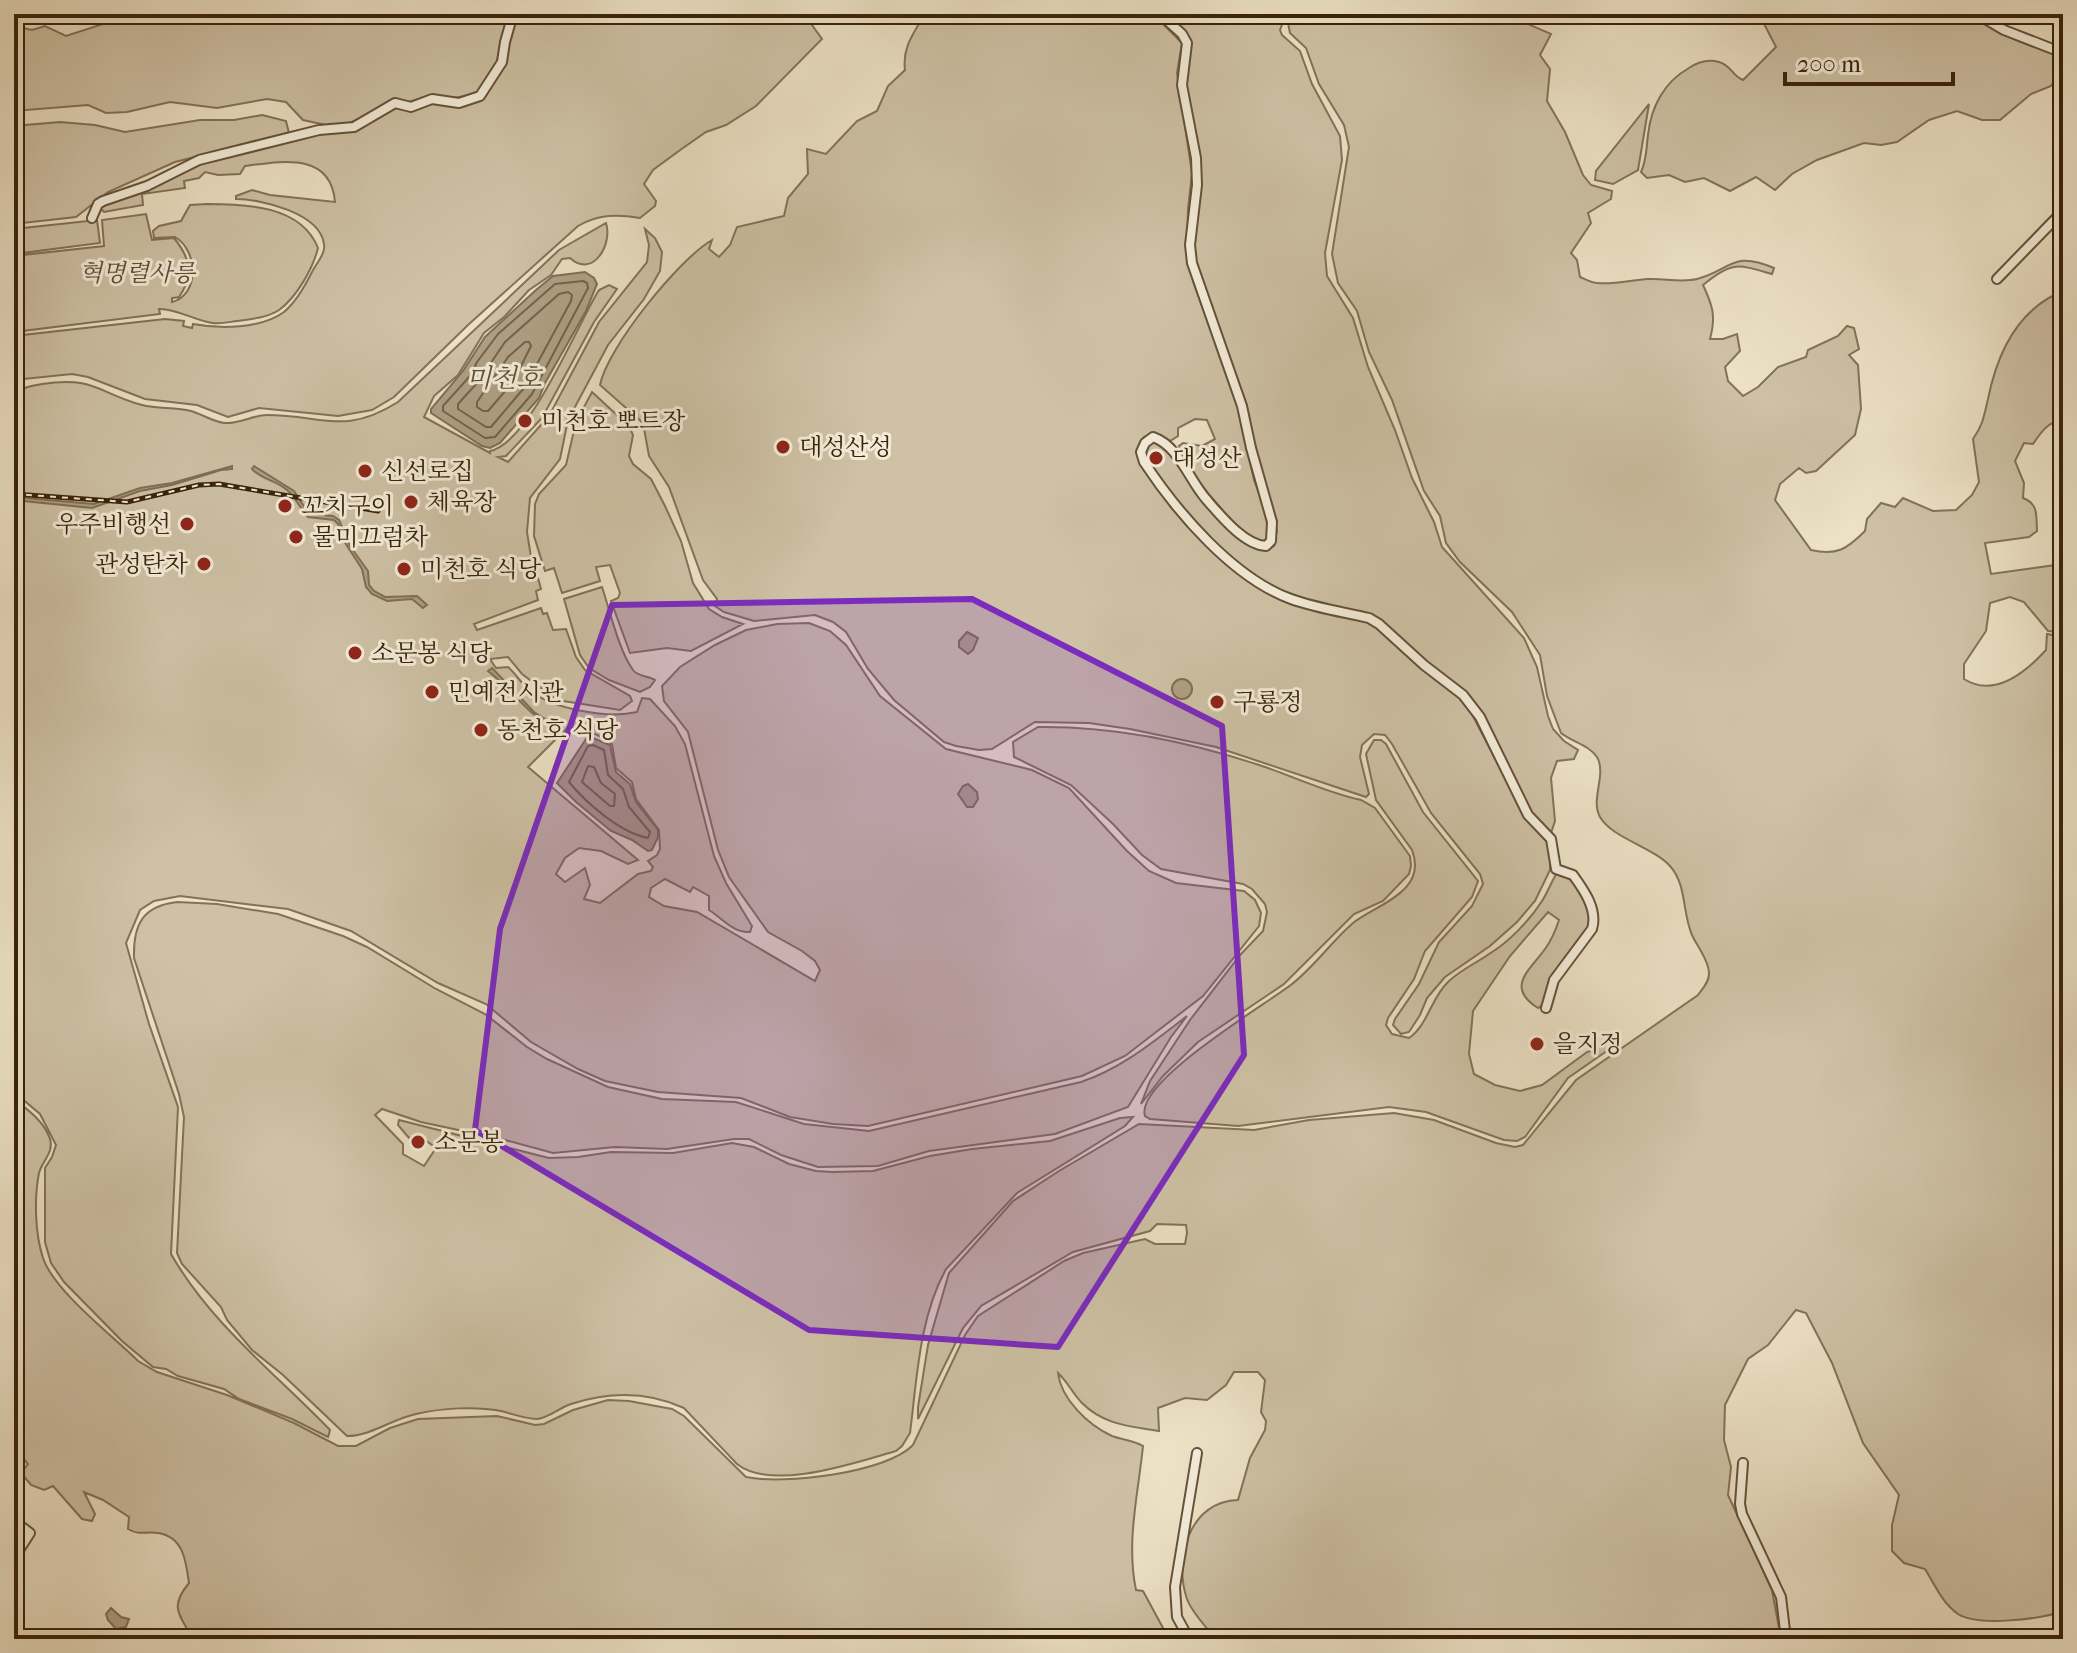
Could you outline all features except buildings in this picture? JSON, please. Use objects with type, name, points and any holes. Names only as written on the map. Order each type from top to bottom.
[{"type":"street","points":[[92,218],[98,204],[103,201],[147,186],[199,160],[319,130],[354,127],[395,103],[411,107],[432,99],[459,103],[480,96],[502,62],[513,14]]},
{"type":"street","points":[[1160,14],[1182,34],[1187,43],[1182,85],[1196,158],[1197,185],[1190,245],[1192,263],[1242,406],[1274,531],[1271,541],[1266,546],[1260,546],[1245,537],[1204,498],[1190,473],[1163,441],[1153,437],[1145,443],[1141,452],[1144,462],[1195,530],[1245,572],[1293,599],[1369,618],[1379,624],[1463,695],[1480,717],[1528,815],[1551,839],[1556,869],[1573,875],[1587,897],[1594,919],[1592,929],[1554,980],[1546,1008]]},
{"type":"street","points":[[1977,14],[2004,30],[2063,53]]},
{"type":"street","points":[[1997,279],[2063,211]]},
{"type":"street","points":[[1189,1639],[1177,1617],[1175,1587],[1197,1453]]},
{"type":"street","points":[[1743,1463],[1742,1514],[1781,1597],[1786,1639]]},
{"type":"street","points":[[14,1521],[30,1533],[14,1558]]},
{"type":"highlighted area","points":[[972,599],[1222,726],[1244,1055],[1058,1347],[809,1330],[475,1130],[500,929],[612,605]]},
{"type":"green space","points":[[134,14],[509,14],[496,67],[478,93],[450,99],[428,96],[409,102],[395,100],[348,124],[335,127],[303,120],[286,102],[267,99],[217,108],[170,102],[127,112],[106,113],[88,105],[14,111],[14,26],[32,30],[45,26],[66,36]]},
{"type":"green space","points":[[516,14],[804,14],[822,39],[756,106],[726,125],[706,132],[653,170],[644,184],[656,201],[655,206],[640,218],[608,216],[578,226],[394,397],[372,410],[338,416],[259,408],[228,417],[197,405],[145,399],[72,374],[14,380],[14,336],[165,319],[184,321],[183,326],[192,328],[193,324],[215,327],[252,325],[284,312],[300,294],[322,255],[324,244],[320,233],[301,216],[288,210],[236,199],[236,196],[252,190],[335,202],[332,186],[315,167],[303,163],[275,162],[245,166],[240,174],[205,172],[199,178],[184,181],[185,188],[142,194],[143,205],[104,212],[99,207],[197,163],[316,133],[355,131],[393,107],[480,100],[501,69]]},
{"type":"green space","points":[[925,14],[1156,14],[1182,43],[1177,73],[1192,173],[1187,251],[1194,284],[1236,399],[1254,480],[1271,525],[1267,540],[1262,543],[1252,537],[1227,515],[1184,457],[1179,446],[1183,443],[1202,446],[1215,439],[1207,420],[1195,419],[1178,428],[1178,436],[1170,441],[1157,434],[1144,437],[1140,451],[1144,467],[1170,502],[1263,587],[1296,602],[1369,622],[1465,701],[1523,812],[1550,847],[1550,870],[1535,901],[1490,946],[1445,977],[1427,998],[1409,1032],[1401,1034],[1393,1025],[1395,1019],[1419,984],[1439,942],[1472,906],[1483,884],[1480,874],[1431,813],[1385,735],[1374,734],[1362,745],[1360,757],[1369,794],[1366,797],[1216,747],[1089,723],[1035,722],[992,749],[979,750],[944,742],[894,700],[868,669],[846,632],[833,622],[815,615],[754,621],[715,606],[717,599],[703,580],[669,487],[649,456],[643,423],[600,385],[605,369],[630,328],[682,265],[712,240],[709,249],[719,257],[730,245],[737,227],[784,216],[788,198],[808,174],[807,149],[826,154],[857,121],[877,111],[888,86],[905,70],[907,47]]},
{"type":"green space","points":[[1165,14],[1286,14],[1280,30],[1282,35],[1300,51],[1312,84],[1340,136],[1342,160],[1325,253],[1327,276],[1353,318],[1368,367],[1442,547],[1524,638],[1537,667],[1553,729],[1578,750],[1574,759],[1557,761],[1551,778],[1555,821],[1551,833],[1536,820],[1527,806],[1477,710],[1381,623],[1275,589],[1215,547],[1156,476],[1145,456],[1148,444],[1156,441],[1255,547],[1265,550],[1274,546],[1277,530],[1194,255],[1198,189],[1186,86],[1190,42]]},
{"type":"green space","points":[[1296,14],[1458,14],[1459,20],[1477,21],[1480,14],[1505,14],[1551,34],[1540,55],[1550,69],[1547,101],[1565,132],[1583,175],[1591,185],[1612,191],[1611,199],[1588,213],[1591,223],[1571,253],[1577,260],[1580,277],[1603,283],[1648,279],[1684,281],[1709,275],[1740,261],[1774,268],[1772,274],[1742,267],[1728,268],[1703,285],[1712,312],[1710,339],[1737,334],[1740,351],[1725,367],[1728,381],[1743,396],[1758,387],[1778,367],[1806,357],[1808,350],[1838,336],[1847,326],[1854,328],[1859,349],[1849,355],[1858,365],[1861,409],[1855,435],[1816,471],[1806,473],[1799,468],[1780,484],[1775,500],[1811,550],[1828,552],[1847,547],[1865,531],[1867,519],[1881,503],[1895,507],[1903,498],[1933,511],[1956,510],[1972,495],[1979,482],[1973,439],[1983,420],[2004,350],[2022,321],[2034,309],[2063,291],[2063,419],[2049,425],[2033,444],[2024,443],[2015,461],[2024,483],[2023,498],[2036,511],[2037,531],[2029,537],[1985,543],[1991,574],[2063,564],[2061,632],[2048,631],[2024,602],[2010,597],[1990,603],[1986,631],[1964,664],[1964,679],[1987,686],[2008,680],[2029,667],[2046,650],[2047,634],[2063,637],[2063,1611],[2010,1620],[1967,1618],[1948,1605],[1925,1569],[1904,1563],[1892,1551],[1892,1525],[1899,1495],[1863,1443],[1832,1363],[1806,1313],[1796,1310],[1768,1345],[1748,1359],[1725,1405],[1724,1440],[1731,1467],[1728,1495],[1772,1590],[1781,1639],[1216,1639],[1189,1604],[1182,1566],[1189,1534],[1197,1521],[1221,1503],[1238,1500],[1250,1458],[1265,1430],[1266,1421],[1261,1412],[1265,1380],[1258,1372],[1234,1372],[1226,1385],[1207,1400],[1185,1398],[1158,1408],[1159,1431],[1099,1416],[1082,1403],[1058,1373],[1064,1392],[1085,1418],[1112,1436],[1143,1446],[1134,1518],[1133,1572],[1136,1590],[1143,1591],[1169,1639],[193,1639],[178,1611],[179,1598],[189,1583],[182,1552],[173,1540],[167,1535],[128,1529],[129,1517],[84,1492],[95,1514],[92,1521],[82,1519],[53,1486],[44,1490],[31,1485],[21,1473],[28,1464],[14,1447],[14,1099],[40,1121],[50,1139],[49,1153],[39,1173],[36,1205],[40,1248],[49,1271],[85,1312],[138,1361],[157,1372],[227,1395],[294,1423],[338,1446],[356,1446],[390,1428],[418,1419],[497,1416],[535,1425],[608,1400],[629,1401],[672,1409],[684,1416],[746,1477],[808,1478],[881,1463],[913,1445],[965,1335],[978,1316],[1064,1261],[1083,1253],[1145,1239],[1155,1244],[1185,1244],[1186,1225],[1157,1224],[1150,1231],[1073,1252],[981,1306],[963,1328],[918,1419],[928,1345],[949,1273],[1013,1201],[1139,1124],[1254,1130],[1309,1120],[1394,1113],[1434,1120],[1515,1147],[1523,1145],[1576,1080],[1698,995],[1704,987],[1709,977],[1708,969],[1692,935],[1675,873],[1663,859],[1614,831],[1600,817],[1597,803],[1600,764],[1597,757],[1590,749],[1561,733],[1547,696],[1540,655],[1512,612],[1460,562],[1446,543],[1440,516],[1424,491],[1392,400],[1369,352],[1357,311],[1338,283],[1332,254],[1349,147],[1344,125],[1319,84],[1306,48],[1290,33],[1288,23]]},
{"type":"green space","points":[[1759,14],[1942,14],[1989,25],[2057,55],[2062,69],[2051,86],[2031,94],[2000,120],[1982,120],[1957,111],[1929,120],[1897,142],[1881,145],[1864,143],[1817,160],[1792,174],[1775,190],[1756,177],[1730,191],[1704,178],[1685,182],[1669,175],[1647,178],[1641,172],[1650,125],[1660,96],[1680,74],[1707,61],[1723,63],[1743,80],[1776,47]]},
{"type":"green space","points":[[1649,104],[1638,170],[1613,184],[1595,180],[1596,171]]},
{"type":"green space","points":[[262,115],[286,121],[289,133],[175,162],[108,192],[76,217],[14,224],[14,126],[60,122],[125,132],[200,120],[234,120]]},
{"type":"green space","name":"혁명렬사릉","points":[[190,205],[270,210],[299,223],[310,234],[318,248],[312,264],[298,290],[279,310],[259,318],[216,323],[159,309],[160,314],[14,332],[14,256],[104,246],[102,220],[146,214],[152,240],[174,238],[184,253],[188,267],[184,289],[179,297],[172,298],[172,302],[181,298],[191,282],[192,261],[183,243],[175,237],[154,238],[153,231],[159,226],[181,221]]},
{"type":"green space","points":[[97,220],[100,243],[14,254],[14,229]]},
{"type":"green space","points":[[606,223],[607,240],[599,256],[586,264],[570,258],[562,259],[551,275],[529,290],[484,333],[458,375],[434,396],[424,417],[490,453],[521,427],[536,406],[599,290],[609,285],[617,289],[594,322],[542,418],[506,456],[498,457],[508,462],[549,416],[599,322],[647,262],[649,245],[645,229],[655,238],[662,252],[660,271],[644,299],[608,345],[568,420],[560,459],[530,498],[527,532],[531,557],[521,560],[526,573],[536,571],[541,589],[536,591],[538,600],[474,624],[477,630],[541,608],[543,614],[547,613],[553,630],[566,629],[576,657],[585,670],[630,696],[632,701],[620,710],[557,700],[522,674],[508,657],[490,659],[496,668],[508,667],[539,697],[581,711],[611,714],[637,712],[642,698],[650,699],[675,726],[685,744],[714,856],[752,926],[750,932],[733,928],[709,910],[709,896],[693,887],[690,892],[665,879],[651,888],[649,897],[664,906],[697,912],[815,981],[820,970],[815,961],[768,932],[729,877],[718,850],[688,732],[664,701],[662,686],[680,667],[746,630],[777,624],[809,623],[830,631],[846,645],[880,696],[946,749],[1032,770],[1069,788],[1149,871],[1176,883],[1244,891],[1255,900],[1261,913],[1259,926],[1203,996],[1125,1056],[1082,1076],[868,1126],[790,1117],[741,1098],[658,1092],[605,1081],[531,1042],[486,1004],[438,983],[351,931],[288,909],[180,896],[154,901],[140,910],[126,943],[149,1024],[178,1107],[171,1254],[205,1303],[330,1430],[328,1437],[292,1419],[239,1399],[224,1389],[153,1367],[122,1341],[64,1282],[51,1263],[45,1242],[45,1168],[56,1145],[40,1114],[14,1092],[14,394],[34,385],[74,382],[142,405],[191,411],[225,423],[267,415],[333,421],[363,418],[398,402],[559,250]],"holes":[[[568,727],[596,734],[612,744],[616,768],[632,782],[636,799],[659,830],[660,849],[648,861],[653,867],[651,871],[638,874],[600,903],[584,899],[590,885],[585,868],[565,882],[556,874],[565,858],[579,848],[601,851],[628,864],[638,860],[528,767]]]},
{"type":"green space","points":[[592,392],[629,426],[633,435],[629,456],[633,464],[651,479],[681,541],[693,583],[709,609],[743,624],[691,651],[667,648],[630,653],[611,601],[618,598],[620,593],[610,565],[596,567],[600,581],[562,593],[554,568],[545,571],[534,536],[535,504],[539,494],[566,465],[576,422]]},
{"type":"green space","points":[[602,587],[628,662],[635,672],[655,680],[640,692],[589,668],[580,655],[564,599]]},
{"type":"green space","points":[[1038,727],[1096,729],[1183,744],[1240,759],[1361,800],[1375,808],[1410,856],[1409,874],[1383,901],[1354,914],[1284,984],[1198,1042],[1163,1076],[1141,1104],[1150,1081],[1190,1020],[1241,954],[1263,931],[1267,912],[1265,904],[1243,884],[1161,869],[1142,855],[1071,785],[1014,757],[1013,742]]},
{"type":"green space","points":[[1374,740],[1386,744],[1423,812],[1478,881],[1472,897],[1425,951],[1414,979],[1388,1018],[1386,1025],[1392,1034],[1409,1038],[1415,1033],[1442,988],[1504,943],[1525,923],[1542,901],[1557,873],[1565,876],[1582,893],[1588,908],[1589,925],[1551,976],[1543,1005],[1538,1008],[1523,993],[1522,985],[1559,920],[1548,912],[1510,956],[1473,1011],[1469,1054],[1474,1074],[1495,1085],[1520,1091],[1542,1085],[1587,1052],[1615,1040],[1614,1046],[1568,1078],[1525,1137],[1517,1141],[1504,1140],[1426,1112],[1389,1107],[1238,1126],[1150,1119],[1145,1116],[1147,1101],[1180,1065],[1292,984],[1353,923],[1407,887],[1415,864],[1412,850],[1376,800],[1366,754]]},
{"type":"green space","points":[[177,902],[217,904],[278,914],[343,936],[485,1014],[547,1059],[608,1087],[662,1099],[736,1102],[804,1124],[869,1131],[1081,1082],[1124,1062],[1187,1016],[1128,1107],[1055,1134],[929,1151],[878,1166],[818,1167],[781,1155],[749,1139],[667,1149],[615,1147],[553,1153],[421,1122],[382,1109],[375,1115],[403,1144],[403,1154],[424,1166],[436,1148],[417,1134],[409,1138],[398,1125],[399,1120],[549,1158],[611,1152],[673,1153],[732,1143],[754,1147],[789,1164],[832,1172],[873,1171],[930,1156],[1050,1141],[1120,1118],[1133,1117],[1125,1126],[1017,1193],[946,1269],[925,1328],[910,1433],[896,1451],[815,1472],[771,1475],[752,1472],[737,1464],[684,1408],[670,1402],[628,1395],[585,1400],[537,1419],[480,1409],[437,1410],[407,1416],[365,1433],[347,1436],[252,1350],[227,1320],[221,1307],[182,1264],[177,1253],[184,1117],[134,958],[134,946],[142,919],[156,908]]},
{"type":"water","name":"미천호","points":[[585,272],[597,284],[586,311],[539,398],[500,443],[490,448],[482,446],[431,413],[485,337],[536,290],[553,276]]},
{"type":"water","points":[[232,466],[232,469],[140,491],[92,508],[14,500],[14,497],[94,504],[140,488],[172,483]]},
{"type":"water","points":[[254,466],[294,491],[312,514],[333,516],[339,520],[350,546],[368,571],[369,585],[374,591],[385,597],[417,596],[427,605],[423,608],[412,599],[387,601],[372,594],[338,524],[334,520],[308,517],[290,493],[256,473],[252,469]]},
{"type":"water","points":[[967,632],[978,638],[968,654],[959,647],[959,641]]},
{"type":"water","points":[[492,668],[534,712],[553,724],[551,727],[534,714],[488,671]]},
{"type":"water","points":[[1182,679],[1189,682],[1192,689],[1189,696],[1182,699],[1175,696],[1172,689],[1175,682]]},
{"type":"water","points":[[588,736],[610,745],[616,772],[630,784],[636,802],[658,830],[652,850],[648,851],[611,831],[557,783]]},
{"type":"water","points":[[968,784],[977,792],[978,799],[973,807],[967,807],[958,794]]},
{"type":"water","points":[[111,1608],[121,1617],[129,1619],[126,1627],[116,1629],[108,1620],[106,1614]]},
{"type":"waterway","points":[[25,14],[34,23]]},
{"type":"railway","points":[[14,494],[127,502],[199,485],[219,484],[378,511]]},
{"type":"place","name":"미천호 뽀트장","points":[[525,421]]},
{"type":"place","name":"대성산성","points":[[783,447]]},
{"type":"place","name":"대성산","points":[[1156,458]]},
{"type":"place","name":"신선로집","points":[[365,471]]},
{"type":"place","name":"체육장","points":[[411,502]]},
{"type":"place","name":"꼬치구이","points":[[285,506]]},
{"type":"place","name":"우주비행선","points":[[187,524]]},
{"type":"place","name":"물미끄럼차","points":[[296,537]]},
{"type":"place","name":"관성탄차","points":[[204,564]]},
{"type":"place","name":"미천호 식당","points":[[404,569]]},
{"type":"place","name":"소문봉 식당","points":[[355,653]]},
{"type":"place","name":"민예전시관","points":[[432,692]]},
{"type":"place","name":"구룡정","points":[[1217,702]]},
{"type":"place","name":"동천호 식당","points":[[481,730]]},
{"type":"place","name":"을지정","points":[[1537,1044]]},
{"type":"place","name":"소문봉","points":[[418,1142]]}]
